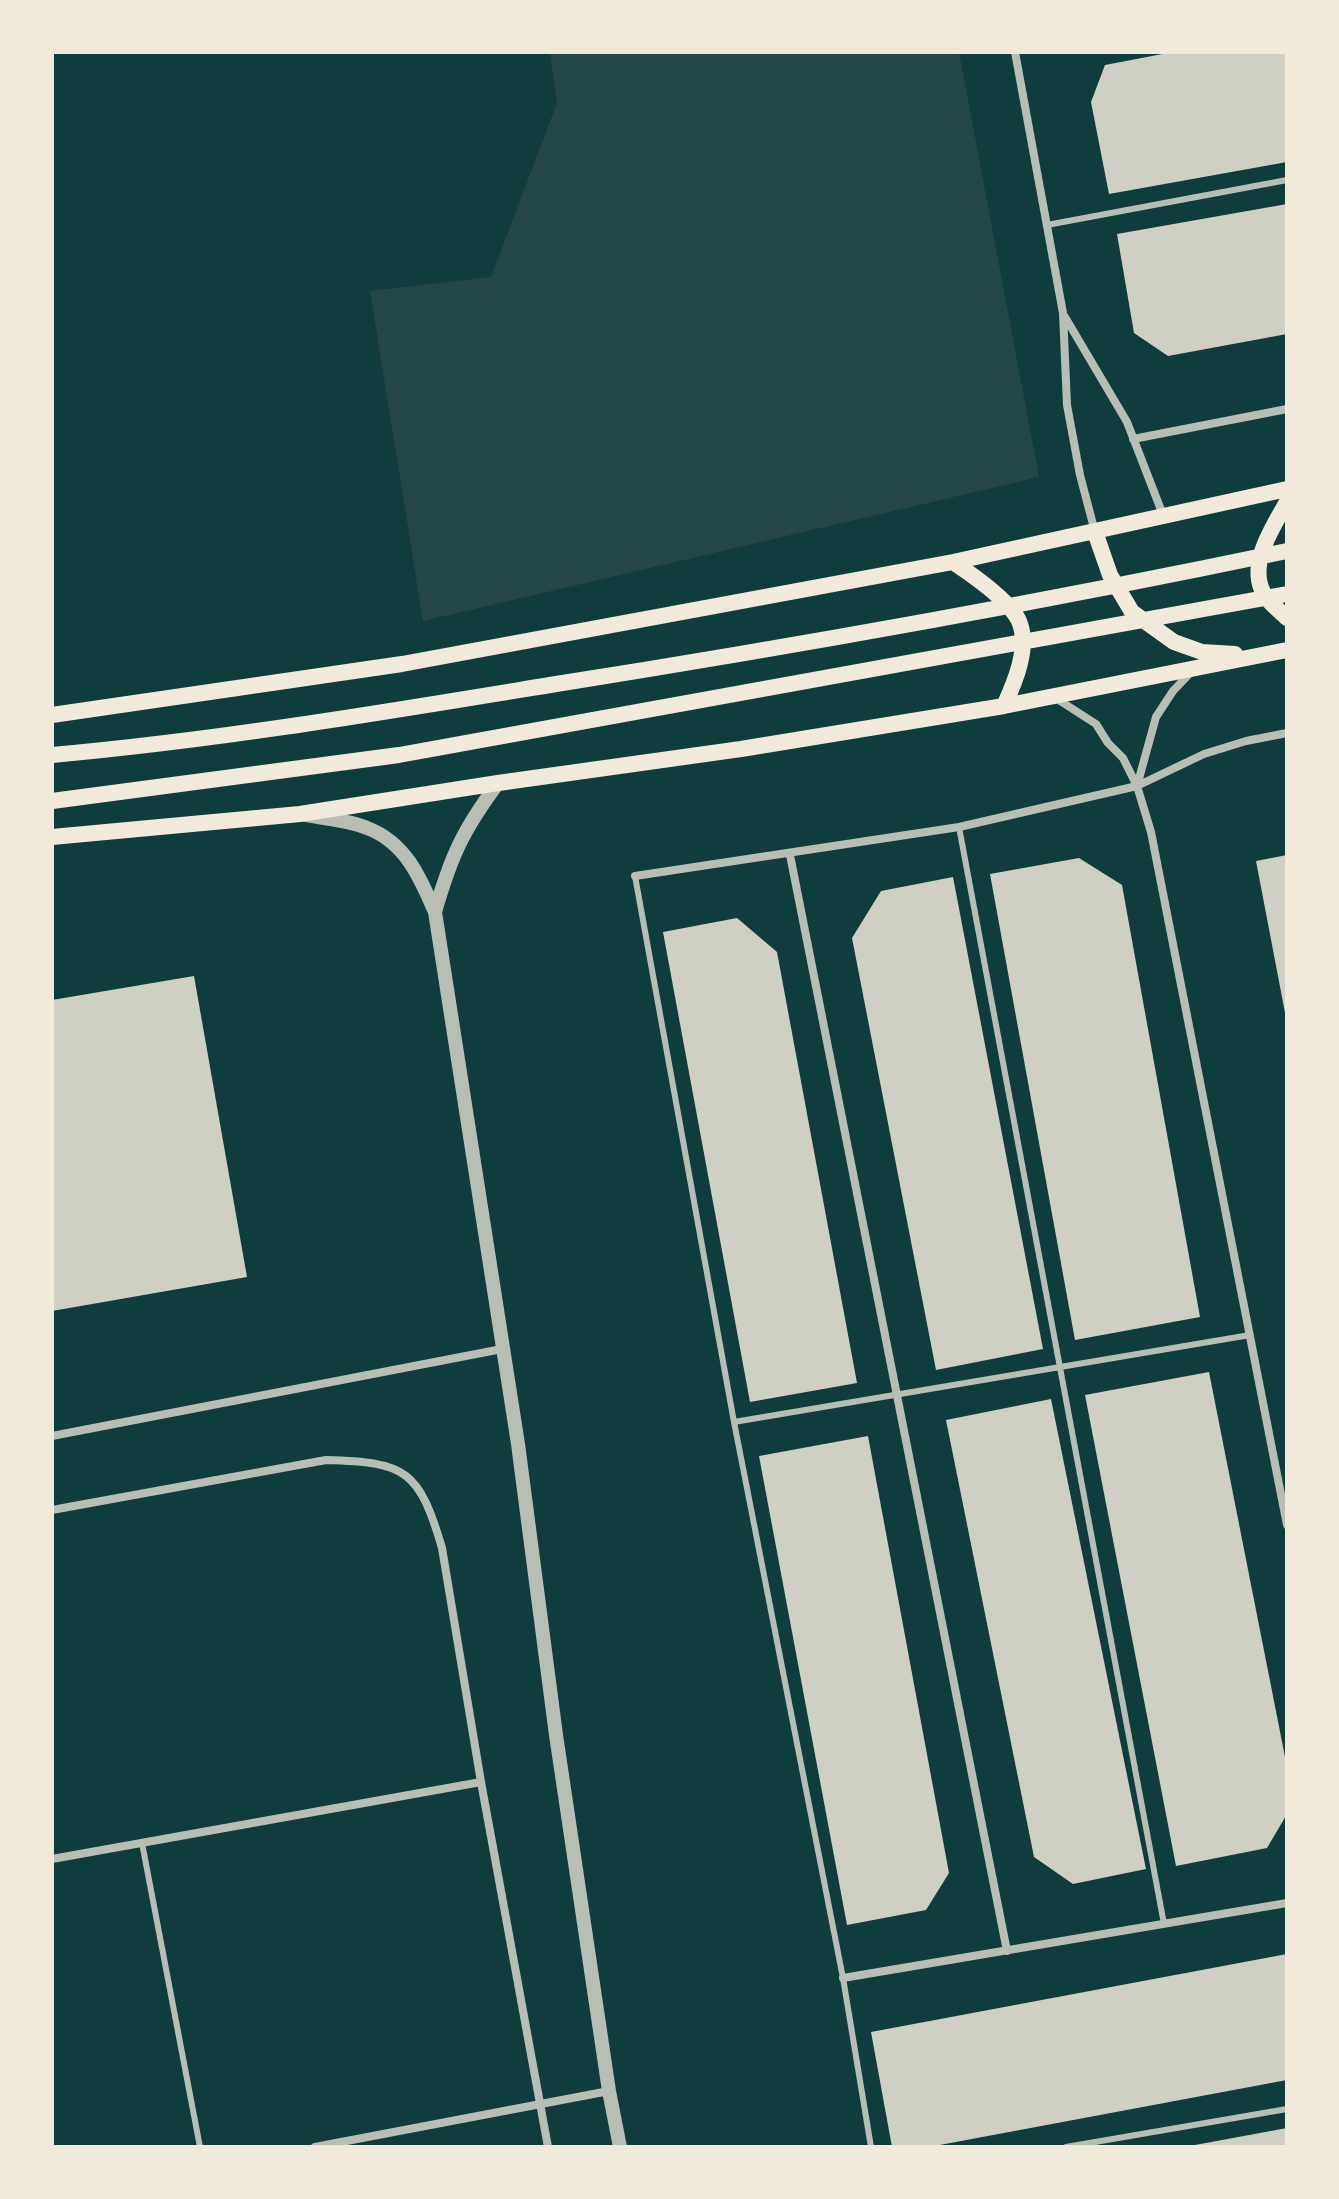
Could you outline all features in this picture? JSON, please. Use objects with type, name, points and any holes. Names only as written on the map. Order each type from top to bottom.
[{"type":"main road","points":[[52,715],[402,664],[953,562],[1287,489]]},
{"type":"main road","points":[[1287,502],[1265,543],[1259,571],[1264,594],[1287,618]]},
{"type":"main road","points":[[1095,532],[1110,575],[1132,612],[1174,642],[1202,652],[1256,656]]},
{"type":"main road","points":[[52,755],[151,746],[391,711],[735,655],[1112,587],[1287,551]]},
{"type":"main road","points":[[953,562],[987,585],[1018,619],[1022,636],[1018,675],[1004,706]]},
{"type":"main road","points":[[52,801],[399,755],[1287,594]]},
{"type":"main road","points":[[52,837],[300,814],[741,749],[1004,706],[1287,650]]},
{"type":"street","points":[[1015,52],[1063,313],[1067,405],[1095,532]]},
{"type":"street","points":[[1063,313],[1127,422],[1163,515]]},
{"type":"street","points":[[1133,439],[1287,409]]},
{"type":"street","points":[[1137,786],[1156,717],[1173,691],[1193,670]]},
{"type":"street","points":[[1051,695],[1096,724],[1108,743],[1123,758],[1137,786],[1151,832],[1287,1525]]},
{"type":"street","points":[[635,876],[790,855],[959,827],[1137,786],[1204,754],[1287,733]]},
{"type":"street","points":[[435,912],[455,849],[472,818],[498,783]]},
{"type":"street","points":[[300,814],[367,828],[390,841],[407,855],[435,912],[518,1444],[556,1735],[620,2147]]},
{"type":"street","points":[[790,855],[1007,1951]]},
{"type":"street","points":[[52,1436],[502,1349]]},
{"type":"street","points":[[52,1510],[326,1460],[391,1466],[416,1483],[431,1510],[442,1548],[548,2147]]},
{"type":"street","points":[[52,1859],[481,1782]]},
{"type":"street","points":[[843,1978],[1287,1903]]},
{"type":"street","points":[[315,2147],[609,2091]]},
{"type":"lane","points":[[1047,225],[1287,180]]},
{"type":"lane","points":[[959,827],[1164,1924]]},
{"type":"lane","points":[[635,876],[734,1422],[843,1978],[871,2147]]},
{"type":"lane","points":[[734,1422],[1250,1335]]},
{"type":"lane","points":[[142,1843],[200,2147]]},
{"type":"lane","points":[[1066,2147],[1287,2109]]},
{"type":"shaded area","points":[[550,52],[959,52],[1039,477],[423,621],[370,291],[491,277],[557,103]]},
{"type":"building","points":[[1173,52],[1287,52],[1287,162],[1109,194],[1091,102],[1105,65]]},
{"type":"building","points":[[1287,204],[1287,334],[1168,356],[1134,333],[1117,234]]},
{"type":"building","points":[[1287,855],[1287,1018],[1286,1018],[1256,861]]},
{"type":"building","points":[[1079,858],[1122,885],[1200,1317],[1075,1340],[990,874]]},
{"type":"building","points":[[953,877],[1043,1349],[936,1370],[852,938],[881,891]]},
{"type":"building","points":[[737,918],[777,952],[857,1383],[750,1402],[663,932]]},
{"type":"building","points":[[194,976],[247,1277],[52,1311],[52,1000]]},
{"type":"building","points":[[1209,1372],[1287,1767],[1287,1814],[1267,1848],[1176,1866],[1085,1395]]},
{"type":"building","points":[[1051,1399],[1146,1869],[1073,1884],[1034,1857],[946,1420]]},
{"type":"building","points":[[868,1436],[949,1873],[926,1910],[847,1925],[759,1456]]},
{"type":"building","points":[[1287,1954],[1287,2080],[929,2147],[892,2147],[871,2032]]},
{"type":"building","points":[[1287,2128],[1287,2147],[1195,2147],[1195,2145]]}]
